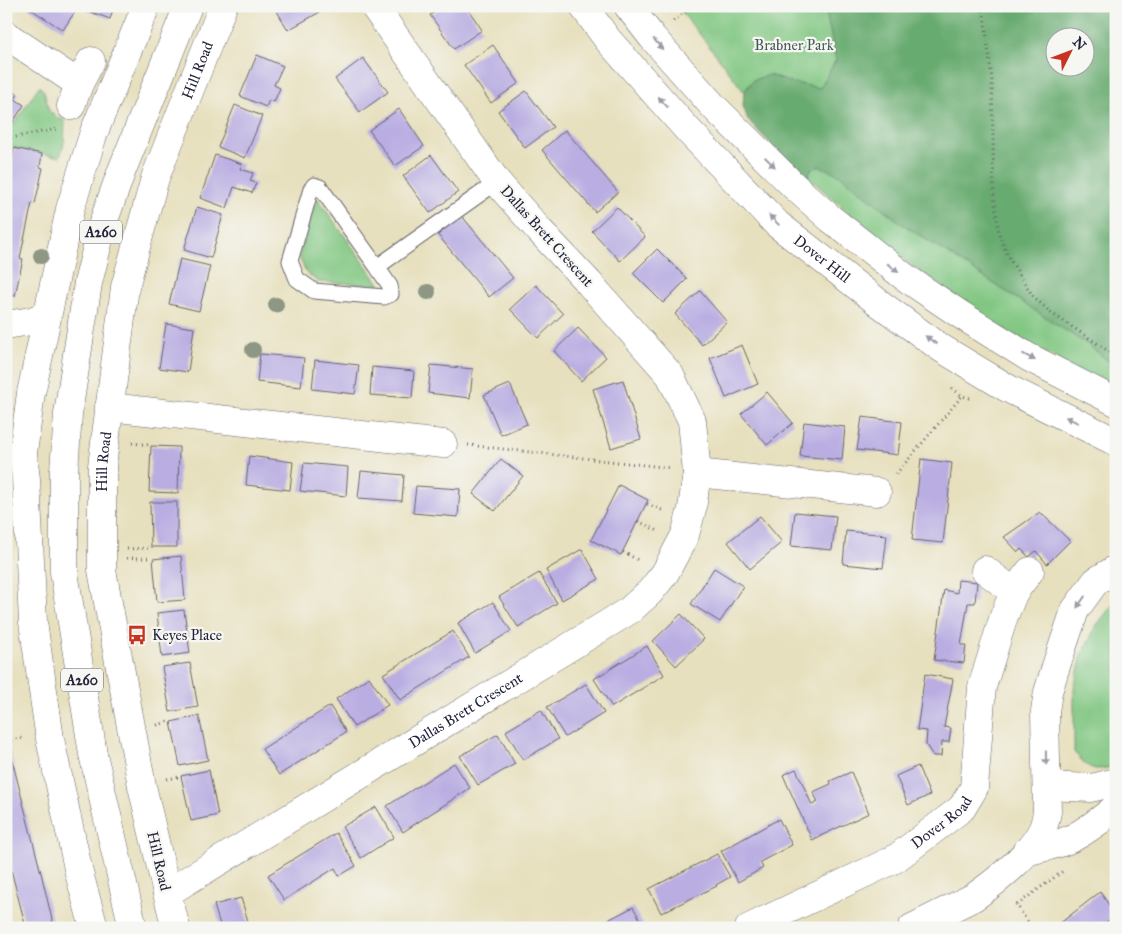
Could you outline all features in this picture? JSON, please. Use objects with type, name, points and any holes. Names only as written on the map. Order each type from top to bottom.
[{"type":"street","points":[[94,928],[79,873],[49,730],[33,622],[16,479],[24,453],[31,393],[70,209],[94,132],[146,6]]},
{"type":"street","name":"A260","points":[[133,928],[93,754],[64,572],[64,470],[68,414],[88,283],[103,223],[122,170],[188,6]]},
{"type":"street","name":"Hill Road","points":[[176,928],[142,786],[102,570],[102,466],[125,287],[155,178],[223,6]]},
{"type":"street","name":"Dallas Brett Crescent","points":[[167,893],[630,610],[650,592],[664,573],[685,535],[692,509],[685,470],[692,421],[670,375],[497,182],[374,6]]},
{"type":"street","name":"Dover Hill","points":[[583,6],[608,40],[679,120],[777,224],[941,348],[1009,389],[1116,442]]},
{"type":"street","points":[[628,6],[652,37],[714,107],[830,219],[906,278],[961,315],[1028,357],[1116,402]]},
{"type":"street","points":[[6,35],[75,94]]},
{"type":"street","points":[[6,326],[47,315]]},
{"type":"street","points":[[109,407],[443,444]]},
{"type":"street","points":[[64,470],[102,466]]},
{"type":"street","points":[[685,470],[877,492]]},
{"type":"street","points":[[912,928],[984,890],[998,879],[1035,842],[1044,826],[1047,812],[1045,711],[1048,692],[1075,610],[1096,581],[1116,569]]},
{"type":"street","name":"Dover Road","points":[[749,928],[895,859],[962,808],[974,788],[982,687],[1004,616],[1022,582],[984,570]]},
{"type":"street","points":[[1047,786],[1091,788],[1116,782]]},
{"type":"street","points":[[1026,852],[1070,840],[1095,824],[1116,807]]},
{"type":"street","name":"A260","points":[[123,886],[144,928]]},
{"type":"lane","points":[[377,267],[497,182]]},
{"type":"lane","points":[[314,185],[320,187],[377,267],[390,286],[391,294],[384,297],[314,290],[297,279],[290,261],[311,189],[314,185]]},
{"type":"path","points":[[980,6],[984,15],[992,79],[994,195],[999,234],[1008,256],[1032,295],[1051,313],[1116,356]]},
{"type":"path","points":[[6,139],[75,94]]},
{"type":"path","points":[[901,468],[962,396]]},
{"type":"path","points":[[131,443],[148,445]]},
{"type":"path","points":[[443,444],[470,445],[685,470]]},
{"type":"path","points":[[638,521],[661,532]]},
{"type":"path","points":[[122,550],[149,548]]},
{"type":"path","points":[[623,552],[644,563]]},
{"type":"path","points":[[123,558],[149,558]]},
{"type":"path","points":[[1017,904],[1032,928]]},
{"type":"green space","name":"Brabner Park","points":[[666,6],[825,6],[836,60],[820,88],[789,82],[769,75],[753,80],[744,92],[679,9]]},
{"type":"green space","points":[[825,6],[1116,6],[1116,367],[1088,345],[901,223],[840,175],[820,166],[811,169],[808,177],[774,147],[748,120],[743,106],[744,92],[753,80],[769,75],[789,82],[820,88],[836,60]]},
{"type":"green space","points":[[39,86],[44,91],[49,111],[65,121],[64,143],[60,157],[6,146],[6,130],[12,127]]},
{"type":"green space","points":[[820,166],[840,175],[901,223],[1088,345],[1116,367],[1116,393],[997,325],[911,265],[808,177],[811,169]]},
{"type":"green space","points":[[317,198],[380,285],[319,282],[306,273],[299,256]]},
{"type":"green space","points":[[1116,601],[1116,766],[1096,769],[1084,763],[1074,752],[1074,688],[1082,655],[1096,626]]},
{"type":"building","points":[[26,6],[70,6],[76,10],[63,30]]},
{"type":"building","points":[[89,6],[114,6],[110,19],[88,11]]},
{"type":"building","points":[[274,6],[325,6],[327,8],[288,30]]},
{"type":"building","points":[[444,6],[466,6],[482,30],[454,49],[430,15]]},
{"type":"building","points":[[493,45],[519,83],[491,103],[464,65]]},
{"type":"building","points":[[257,55],[283,66],[274,85],[280,88],[274,102],[269,100],[266,107],[240,96]]},
{"type":"building","points":[[363,58],[388,92],[360,112],[335,79]]},
{"type":"building","points":[[6,87],[18,94],[15,99],[24,105],[9,128],[6,126]]},
{"type":"building","points":[[526,91],[553,127],[525,148],[498,111]]},
{"type":"building","points":[[235,105],[262,116],[245,158],[218,147]]},
{"type":"building","points":[[399,109],[424,146],[395,166],[369,130]]},
{"type":"building","points":[[565,130],[618,192],[595,212],[542,150]]},
{"type":"building","points":[[14,148],[42,154],[40,167],[43,168],[35,204],[32,203],[20,258],[23,259],[15,296],[10,295],[7,306],[6,186]]},
{"type":"building","points":[[215,155],[242,164],[240,169],[253,173],[250,181],[256,183],[252,193],[234,187],[227,208],[200,198]]},
{"type":"building","points":[[431,155],[458,192],[430,213],[403,176]]},
{"type":"building","points":[[197,207],[223,215],[211,258],[184,250]]},
{"type":"building","points":[[617,207],[645,237],[620,261],[592,231]]},
{"type":"building","points":[[461,215],[513,278],[489,297],[438,235]]},
{"type":"building","points":[[657,249],[687,279],[663,303],[633,273]]},
{"type":"building","points":[[180,259],[210,266],[199,311],[169,304]]},
{"type":"building","points":[[536,285],[563,314],[538,338],[510,309]]},
{"type":"building","points":[[700,291],[727,322],[702,345],[675,314]]},
{"type":"building","points":[[166,324],[194,328],[188,372],[159,368]]},
{"type":"building","points":[[578,328],[606,357],[581,381],[554,351]]},
{"type":"building","points":[[742,345],[758,384],[726,398],[710,358]]},
{"type":"building","points":[[260,354],[304,358],[301,387],[257,382]]},
{"type":"building","points":[[315,360],[359,365],[355,394],[312,389]]},
{"type":"building","points":[[431,365],[473,369],[470,398],[428,393]]},
{"type":"building","points":[[372,367],[414,371],[412,398],[370,395]]},
{"type":"building","points":[[623,380],[641,439],[611,448],[593,389]]},
{"type":"building","points":[[510,384],[527,424],[501,435],[484,395]]},
{"type":"building","points":[[767,392],[793,423],[767,445],[741,414]]},
{"type":"building","points":[[862,417],[902,422],[898,455],[857,450]]},
{"type":"building","points":[[804,422],[845,427],[842,460],[800,456]]},
{"type":"building","points":[[151,446],[179,447],[178,493],[149,492]]},
{"type":"building","points":[[249,456],[293,462],[290,490],[246,485]]},
{"type":"building","points":[[501,459],[523,476],[495,511],[473,494]]},
{"type":"building","points":[[921,459],[952,463],[943,543],[912,540]]},
{"type":"building","points":[[304,463],[348,467],[346,496],[300,491]]},
{"type":"building","points":[[361,471],[404,475],[402,501],[358,498]]},
{"type":"building","points":[[619,485],[648,500],[621,555],[591,540]]},
{"type":"building","points":[[416,486],[460,489],[458,517],[413,513]]},
{"type":"building","points":[[150,502],[177,502],[177,547],[151,547]]},
{"type":"building","points":[[795,512],[836,516],[832,550],[791,546]]},
{"type":"building","points":[[1040,512],[1070,541],[1047,564],[1036,551],[1029,557],[1021,549],[1018,552],[1004,537]]},
{"type":"building","points":[[760,516],[782,542],[750,569],[728,542]]},
{"type":"building","points":[[846,531],[887,535],[883,568],[843,564]]},
{"type":"building","points":[[582,549],[599,579],[562,600],[546,570]]},
{"type":"building","points":[[181,556],[185,600],[157,602],[153,559]]},
{"type":"building","points":[[714,568],[743,586],[720,622],[691,604]]},
{"type":"building","points":[[539,573],[557,603],[518,627],[499,597]]},
{"type":"building","points":[[958,580],[977,582],[975,603],[968,603],[961,645],[966,645],[964,663],[934,660],[944,590],[957,593]]},
{"type":"building","points":[[493,602],[511,631],[475,653],[458,623]]},
{"type":"building","points":[[184,610],[190,653],[162,657],[157,613]]},
{"type":"building","points":[[681,614],[704,639],[676,666],[653,641]]},
{"type":"building","points":[[453,631],[469,657],[400,700],[383,674]]},
{"type":"building","points":[[647,646],[664,675],[612,707],[594,679]]},
{"type":"building","points":[[190,663],[198,707],[170,712],[162,667]]},
{"type":"building","points":[[925,674],[953,679],[944,727],[951,728],[949,742],[942,742],[941,756],[933,756],[926,745],[927,731],[917,730]]},
{"type":"building","points":[[369,677],[388,705],[354,727],[336,699]]},
{"type":"building","points":[[586,684],[604,713],[565,737],[547,707]]},
{"type":"building","points":[[330,706],[346,732],[279,775],[262,749]]},
{"type":"building","points":[[541,710],[558,739],[523,760],[506,731]]},
{"type":"building","points":[[199,716],[208,760],[180,766],[171,722]]},
{"type":"building","points":[[498,734],[515,764],[478,785],[460,756]]},
{"type":"building","points":[[9,748],[54,928],[16,928],[15,926],[25,924],[8,858],[6,857],[6,749]]},
{"type":"building","points":[[454,763],[470,788],[403,832],[387,806]]},
{"type":"building","points":[[918,766],[930,795],[908,805],[896,776]]},
{"type":"building","points":[[796,769],[812,805],[818,802],[813,792],[831,784],[830,781],[851,772],[869,813],[812,840],[783,775]]},
{"type":"building","points":[[209,770],[218,815],[191,821],[181,776]]},
{"type":"building","points":[[376,807],[394,837],[361,858],[342,827]]},
{"type":"building","points":[[779,819],[792,845],[760,862],[763,868],[738,882],[721,851]]},
{"type":"building","points":[[336,833],[356,866],[339,876],[335,868],[284,900],[268,875]]},
{"type":"building","points":[[717,854],[730,877],[717,886],[661,913],[649,889]]},
{"type":"building","points":[[1100,892],[1116,915],[1098,928],[1054,928]]},
{"type":"building","points":[[241,898],[250,928],[221,928],[214,905]]},
{"type":"building","points":[[633,907],[645,928],[594,928],[610,919]]},
{"type":"place","name":"Keyes Place","points":[[137,635]]}]
